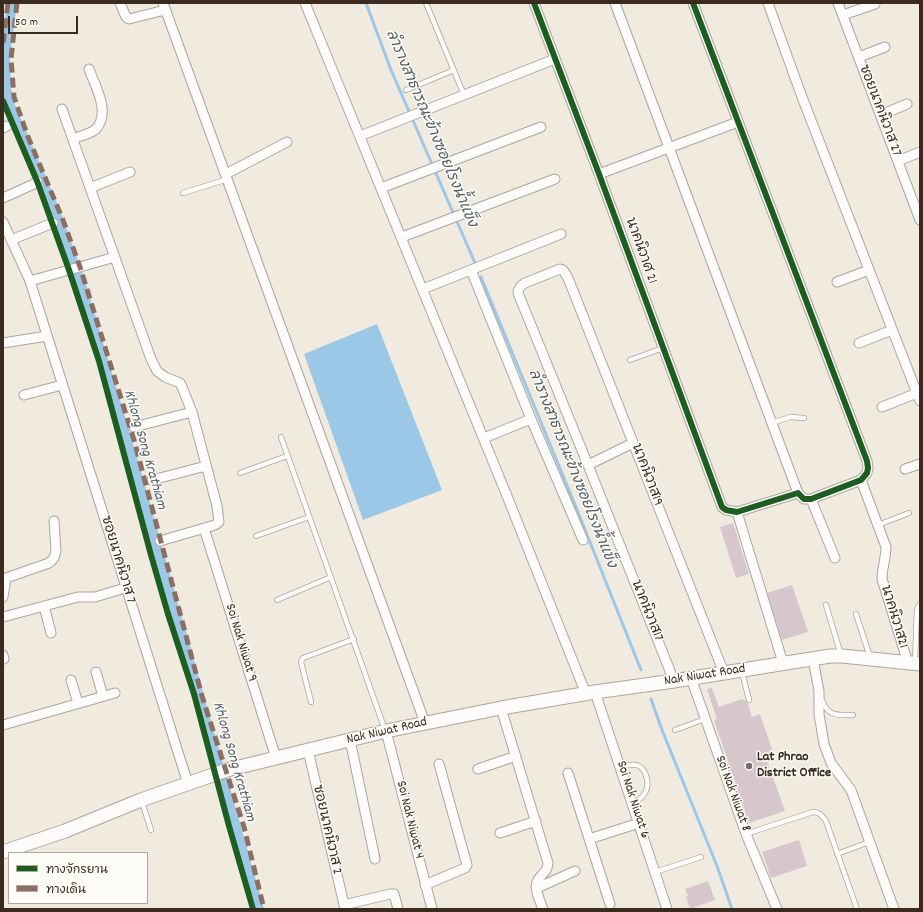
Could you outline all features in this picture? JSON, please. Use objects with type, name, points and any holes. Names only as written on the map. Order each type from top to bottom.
[{"type":"main road","name":"Nak Niwat Road","points":[[3,851],[66,831],[141,800],[221,772],[386,731],[501,708],[813,659],[842,656],[914,663]]},
{"type":"street","points":[[120,3],[126,17],[129,19],[164,7],[425,723]]},
{"type":"street","name":"Soi Nak Niwat 6","points":[[305,3],[621,766],[667,909]]},
{"type":"street","name":"นาคนิวาศ 21","points":[[534,3],[722,507],[726,510],[737,512]]},
{"type":"street","points":[[615,3],[798,493],[804,499],[811,499],[861,480],[867,473],[867,461],[693,3]]},
{"type":"street","points":[[768,3],[807,111],[918,397],[882,407]]},
{"type":"street","name":"ซอยนาคนิวาส 27","points":[[838,3],[898,161],[917,204],[920,220]]},
{"type":"street","points":[[843,16],[875,4]]},
{"type":"street","points":[[859,57],[885,47]]},
{"type":"street","points":[[360,136],[556,59]]},
{"type":"street","points":[[73,139],[96,129],[102,118],[102,102],[89,69]]},
{"type":"street","points":[[881,115],[907,104]]},
{"type":"street","points":[[62,109],[151,359],[157,371],[165,377],[180,383],[192,412],[219,518],[219,522],[214,525],[160,541]]},
{"type":"street","points":[[599,174],[738,122]]},
{"type":"street","points":[[381,188],[541,126]]},
{"type":"street","points":[[227,177],[287,142]]},
{"type":"street","points":[[898,161],[920,152]]},
{"type":"street","points":[[90,188],[130,172]]},
{"type":"street","points":[[402,237],[555,179]]},
{"type":"street","points":[[3,198],[38,182]]},
{"type":"street","name":"ซอยนาคนิวาส 7","points":[[3,222],[30,281],[125,588],[188,784]]},
{"type":"street","points":[[11,240],[53,223]]},
{"type":"street","points":[[423,289],[562,234]]},
{"type":"street","points":[[30,281],[115,257]]},
{"type":"street","name":"นาคนิวาส19","points":[[519,296],[518,290],[525,283],[560,269],[563,270],[568,278],[724,673]]},
{"type":"street","points":[[471,270],[531,419],[583,540]]},
{"type":"street","points":[[837,282],[869,270]]},
{"type":"street","name":"นาคนิวาส17","points":[[519,296],[674,681]]},
{"type":"street","points":[[859,343],[892,330]]},
{"type":"street","points":[[3,343],[47,336]]},
{"type":"street","points":[[24,395],[62,385]]},
{"type":"street","points":[[134,427],[192,412]]},
{"type":"street","points":[[484,438],[531,419]]},
{"type":"street","points":[[588,465],[633,443]]},
{"type":"street","points":[[905,469],[920,464]]},
{"type":"street","points":[[152,480],[206,466]]},
{"type":"street","name":"นาคนิวาส21","points":[[861,480],[886,547],[886,555],[882,572],[883,585],[914,663]]},
{"type":"street","points":[[783,663],[737,512],[798,493]]},
{"type":"street","points":[[811,499],[835,558]]},
{"type":"street","points":[[3,597],[5,578],[49,562],[54,558],[56,551],[54,521]]},
{"type":"street","name":"Soi Nak Niwat 9","points":[[204,528],[276,758]]},
{"type":"street","points":[[3,617],[78,597],[95,597],[125,588]]},
{"type":"street","points":[[44,606],[51,633]]},
{"type":"street","points":[[813,659],[824,744],[831,763],[851,790],[894,909]]},
{"type":"street","points":[[96,672],[103,696]]},
{"type":"street","name":"Soi Nak Niwat 8","points":[[691,678],[746,834],[778,909]]},
{"type":"street","points":[[71,680],[78,703]]},
{"type":"street","points":[[3,725],[115,693]]},
{"type":"street","points":[[501,708],[548,863],[547,871],[537,881],[536,888],[543,909]]},
{"type":"street","name":"Soi Nak Niwat 4","points":[[386,731],[432,909]]},
{"type":"street","points":[[350,740],[375,859]]},
{"type":"street","name":"ซอยนาคนิวาส 2","points":[[308,750],[344,907]]},
{"type":"street","points":[[478,768],[516,756]]},
{"type":"street","points":[[425,885],[465,868],[467,865],[438,764]]},
{"type":"street","points":[[568,773],[610,904]]},
{"type":"street","points":[[500,833],[536,821]]},
{"type":"street","points":[[589,839],[639,823]]},
{"type":"street","points":[[536,888],[575,871]]},
{"type":"street","points":[[344,907],[394,894],[398,909]]},
{"type":"lane","points":[[426,3],[464,95]]},
{"type":"lane","points":[[406,90],[454,70]]},
{"type":"lane","points":[[183,193],[227,177]]},
{"type":"lane","points":[[630,360],[663,348]]},
{"type":"lane","points":[[772,423],[791,417],[804,418]]},
{"type":"lane","points":[[281,437],[386,731]]},
{"type":"lane","points":[[240,473],[287,456]]},
{"type":"lane","points":[[878,525],[909,513]]},
{"type":"lane","points":[[256,536],[309,517]]},
{"type":"lane","points":[[277,600],[331,578]]},
{"type":"lane","points":[[914,663],[917,609],[920,604]]},
{"type":"lane","points":[[826,605],[842,656]]},
{"type":"lane","points":[[856,614],[871,659]]},
{"type":"lane","points":[[312,702],[301,662],[303,658],[354,639]]},
{"type":"lane","points":[[742,670],[749,700]]},
{"type":"lane","points":[[818,691],[824,707],[831,714],[852,715]]},
{"type":"lane","points":[[675,730],[705,719]]},
{"type":"lane","points":[[621,766],[638,766],[644,770],[647,779],[646,792],[642,798],[633,804]]},
{"type":"lane","points":[[141,800],[150,830]]},
{"type":"lane","points":[[746,834],[813,812],[817,812],[822,815],[826,821],[857,909]]},
{"type":"lane","points":[[837,854],[869,842]]},
{"type":"lane","points":[[655,872],[700,857]]},
{"type":"water","points":[[377,324],[442,490],[363,520],[304,354]]},
{"type":"building","points":[[733,523],[749,574],[736,578],[720,527]]},
{"type":"building","points":[[792,585],[808,632],[782,640],[767,593]]},
{"type":"building","points":[[712,688],[719,707],[742,699],[747,701],[752,717],[760,714],[774,755],[766,758],[785,811],[749,823],[714,720],[717,719],[707,689]]},
{"type":"building","points":[[799,840],[807,866],[771,878],[762,852]]},
{"type":"building","points":[[708,881],[715,900],[690,909],[686,897],[688,896],[685,889]]},
{"type":"waterway","name":"Khlong Song Krathiam","points":[[12,3],[5,57],[6,89],[10,106],[55,211],[79,278],[131,455],[259,909]]},
{"type":"waterway","name":"ลำรางสาธารณะข้างซอยโรงน้ำแข็ง","points":[[366,3],[391,70],[475,263]]},
{"type":"waterway","name":"ลำรางสาธารณะข้างซอยโรงน้ำแข็ง","points":[[481,277],[578,512],[641,670]]},
{"type":"waterway","name":"ลำรางสาธารณะข้างซอยโรงน้ำแข็ง","points":[[651,699],[717,866],[732,909]]},
{"type":"marked path","points":[[3,43],[8,3]]},
{"type":"marked path","points":[[17,3],[11,59],[14,97],[28,137],[63,220],[80,267],[134,440],[202,696],[244,827],[264,909]]},
{"type":"cycle path","points":[[534,3],[722,507],[726,510],[737,512],[798,493],[804,499],[811,499],[861,480],[867,473],[868,468],[867,461],[693,3]]},
{"type":"cycle path","points":[[3,101],[37,181],[69,270],[99,361],[151,555],[194,694],[253,909]]},
{"type":"place","name":"Lat Phrao District Office","points":[[749,766]]}]
